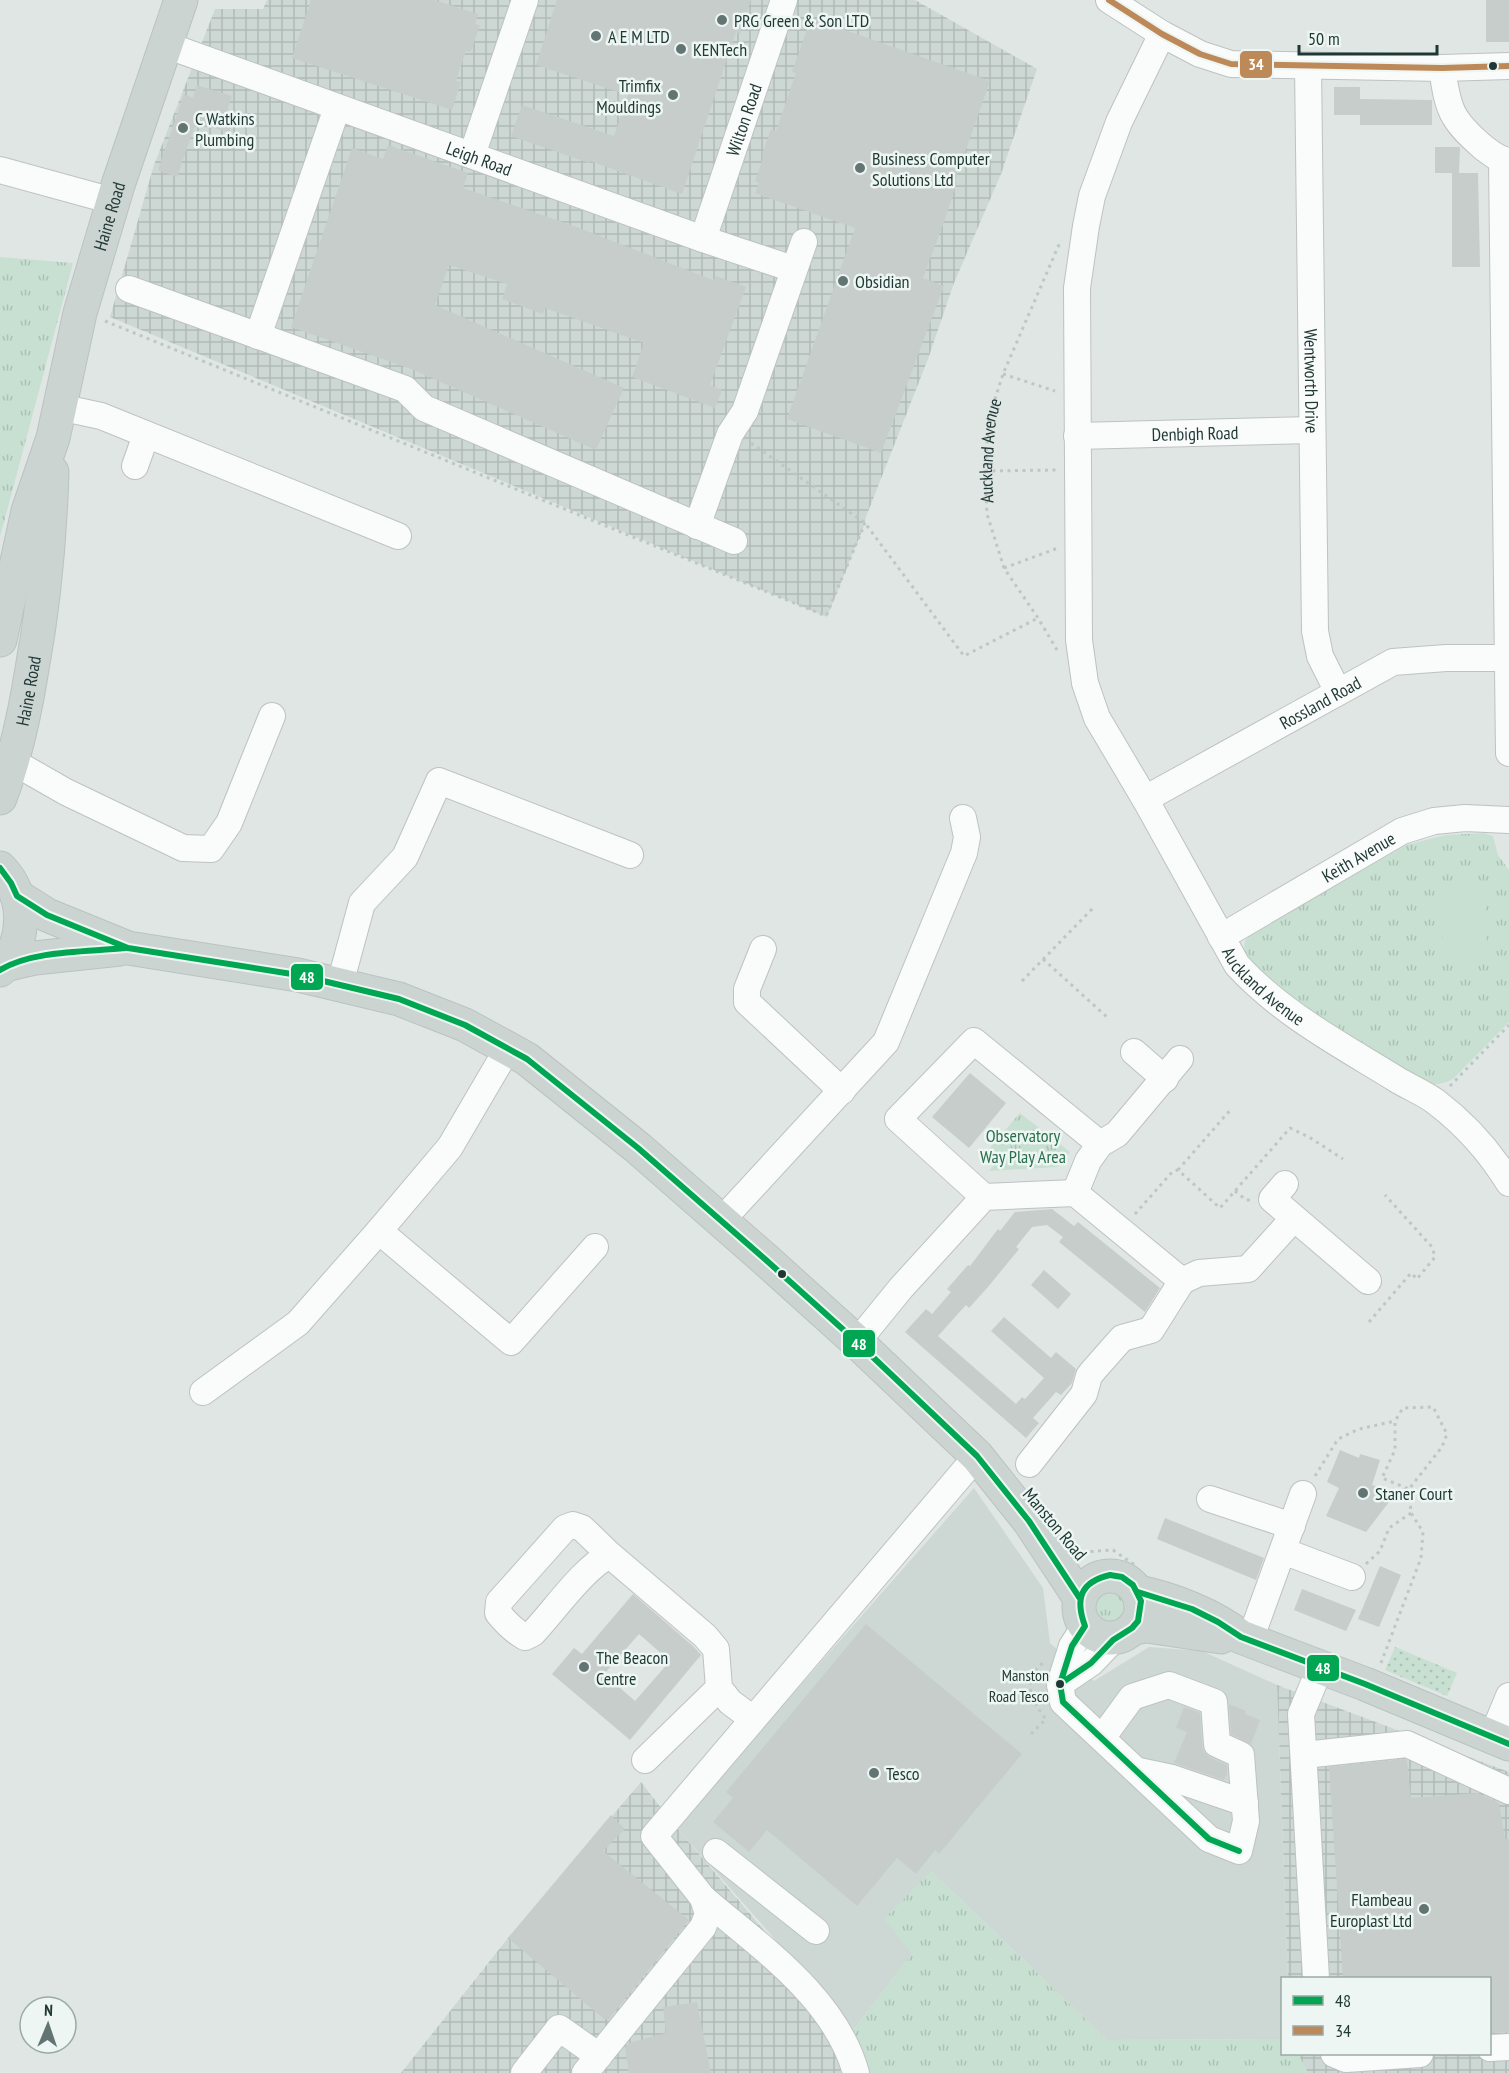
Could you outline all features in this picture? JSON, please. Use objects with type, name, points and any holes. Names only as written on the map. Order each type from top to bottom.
[{"type":"main road","name":"Haine Road","points":[[0,640],[28,511],[56,422],[80,313],[113,201],[181,0]]},
{"type":"main road","name":"Haine Road","points":[[0,798],[12,765],[23,720],[38,639],[51,535],[56,422]]},
{"type":"main road","points":[[0,868],[11,883],[21,910],[21,925],[13,953],[2,968]]},
{"type":"main road","name":"Manston Road","points":[[17,896],[47,915],[128,948],[298,975],[399,999],[465,1025],[527,1059],[638,1148],[721,1221],[857,1342],[977,1456],[1016,1478],[1071,1548],[1098,1636],[1124,1633],[1147,1626],[1189,1631],[1212,1637],[1246,1638]]},
{"type":"main road","name":"Manston Road","points":[[2,968],[35,958],[128,948]]},
{"type":"main road","name":"Manston Road","points":[[1088,1600],[1112,1575],[1123,1578],[1138,1592],[1154,1595],[1224,1623],[1246,1638],[1501,1741]]},
{"type":"main road","points":[[1124,1633],[1141,1611],[1138,1592]]},
{"type":"street","points":[[472,156],[525,0]]},
{"type":"street","name":"Wilton Road","points":[[703,239],[784,0]]},
{"type":"street","points":[[1118,2],[1162,34],[1200,54],[1231,64],[1442,68],[1509,66]]},
{"type":"street","name":"Auckland Avenue","points":[[1162,34],[1119,122],[1092,196],[1077,288],[1079,640],[1085,683],[1097,718],[1243,972],[1286,1010],[1435,1101],[1468,1130],[1496,1162],[1509,1183]]},
{"type":"street","name":"Leigh Road","points":[[166,45],[703,239],[793,269]]},
{"type":"street","name":"Wentworth Drive","points":[[1308,66],[1315,631],[1320,656],[1338,692]]},
{"type":"street","points":[[1442,68],[1449,107],[1457,123],[1470,136],[1506,160],[1509,753]]},
{"type":"street","points":[[258,336],[337,108]]},
{"type":"street","points":[[0,170],[113,201]]},
{"type":"street","points":[[697,526],[733,431],[745,411],[804,242]]},
{"type":"street","points":[[129,289],[405,389],[424,408],[734,541]]},
{"type":"street","points":[[56,422],[101,416],[398,536]]},
{"type":"street","name":"Denbigh Road","points":[[1077,436],[1312,430]]},
{"type":"street","points":[[135,466],[146,435]]},
{"type":"street","name":"Rossland Road","points":[[1145,799],[1393,662],[1446,658],[1508,658]]},
{"type":"street","points":[[12,765],[24,768],[66,792],[183,848],[212,849],[229,823],[272,716]]},
{"type":"street","points":[[340,984],[362,903],[405,857],[439,781],[630,855]]},
{"type":"street","points":[[721,1221],[885,1042],[964,853],[967,837],[963,818]]},
{"type":"street","name":"Keith Avenue","points":[[1221,937],[1402,831],[1434,821],[1509,820]]},
{"type":"street","points":[[763,950],[747,988],[747,1002],[842,1091]]},
{"type":"street","points":[[1100,1144],[974,1041],[898,1119],[984,1197],[1075,1193],[1182,1281]]},
{"type":"street","points":[[203,1392],[298,1323],[450,1147],[508,1048]]},
{"type":"street","points":[[1134,1052],[1165,1079]]},
{"type":"street","points":[[1075,1193],[1088,1161],[1100,1144],[1117,1134],[1180,1059]]},
{"type":"street","points":[[1285,1184],[1272,1199],[1368,1281]]},
{"type":"street","points":[[857,1342],[901,1287],[984,1197]]},
{"type":"street","points":[[1029,1464],[1084,1394],[1092,1372],[1122,1338],[1151,1330],[1182,1281],[1199,1273],[1248,1269],[1294,1218]]},
{"type":"street","points":[[379,1231],[511,1342],[595,1247]]},
{"type":"street","points":[[856,2073],[853,2061],[836,2026],[807,1991],[778,1962],[703,1898],[654,1836],[977,1456]]},
{"type":"street","points":[[1246,1638],[1283,1551],[1303,1494]]},
{"type":"street","points":[[1210,1499],[1292,1526]]},
{"type":"street","points":[[610,1555],[589,1569],[533,1633],[525,1637],[518,1633],[498,1613],[499,1602],[565,1528],[573,1526],[582,1528],[610,1555],[705,1636],[716,1649],[719,1688],[730,1702],[753,1719]]},
{"type":"street","points":[[1283,1551],[1352,1577]]},
{"type":"street","points":[[1088,1600],[1060,1684],[1063,1702],[1209,1839],[1239,1851],[1246,1821],[1241,1755],[1217,1744],[1214,1702],[1169,1685],[1132,1697],[1102,1737]]},
{"type":"street","points":[[1060,1684],[1091,1663],[1124,1633]]},
{"type":"street","points":[[1316,1977],[1301,1714],[1320,1668]]},
{"type":"street","points":[[645,1760],[719,1688]]},
{"type":"street","points":[[1501,1741],[1509,1696]]},
{"type":"street","points":[[1304,1755],[1407,1744],[1509,1791]]},
{"type":"street","points":[[1139,1771],[1172,1778],[1245,1803]]},
{"type":"street","points":[[716,1852],[816,1931]]},
{"type":"street","points":[[524,2073],[559,2028],[592,2064],[703,1927],[708,1914],[703,1898]]},
{"type":"street","points":[[1491,2048],[1509,2047]]},
{"type":"street","points":[[1336,2055],[1346,2059],[1405,2055]]},
{"type":"path","name":"Auckland Avenue","points":[[1062,658],[1004,568],[987,514],[985,471],[989,418],[1003,374],[1068,224],[1086,226]]},
{"type":"path","points":[[80,313],[129,329],[826,616],[865,523]]},
{"type":"path","points":[[1003,374],[1077,398]]},
{"type":"path","points":[[733,431],[865,523],[964,656],[1038,618]]},
{"type":"path","points":[[985,471],[1078,470]]},
{"type":"path","points":[[1004,568],[1079,540]]},
{"type":"path","points":[[1022,981],[1094,907]]},
{"type":"path","points":[[1043,959],[1108,1018]]},
{"type":"path","points":[[1435,1101],[1509,1025]]},
{"type":"path","points":[[1120,1231],[1173,1171],[1178,1170],[1232,1108]]},
{"type":"path","points":[[1178,1170],[1220,1208],[1290,1128],[1309,1137],[1343,1159]]},
{"type":"path","points":[[1369,1322],[1412,1272],[1417,1279],[1435,1257],[1432,1247],[1385,1195]]},
{"type":"path","points":[[1372,1688],[1421,1558],[1423,1532],[1411,1513],[1409,1489],[1442,1447],[1447,1434],[1433,1407],[1403,1407],[1395,1421],[1395,1450],[1382,1478],[1409,1489]]},
{"type":"path","points":[[1303,1494],[1338,1439],[1359,1429],[1395,1421]]},
{"type":"path","points":[[1352,1577],[1380,1551],[1389,1528],[1411,1513]]},
{"type":"shaded area","points":[[267,0],[915,0],[1037,69],[1001,174],[954,283],[928,359],[827,617],[110,317],[154,165],[215,9],[263,9]]},
{"type":"shaded area","points":[[974,1488],[1043,1588],[1050,1643],[1094,1681],[1149,1647],[1202,1651],[1277,1685],[1288,1977],[1281,1977],[1281,2039],[1107,2040],[931,1871],[912,1954],[854,2029],[676,1827]]},
{"type":"shaded area","points":[[1277,1685],[1509,1772],[1509,2073],[1308,2073],[1299,2055],[1491,2055],[1491,1977],[1288,1977]]},
{"type":"shaded area","points":[[641,1782],[676,1827],[792,1963],[854,2029],[866,2073],[401,2073],[508,1938]]},
{"type":"green space","points":[[0,257],[73,263],[0,537]]},
{"type":"green space","points":[[1484,833],[1493,836],[1498,855],[1509,870],[1509,1022],[1453,1079],[1439,1084],[1425,1082],[1276,989],[1250,963],[1244,947],[1252,933],[1406,845],[1446,835]]},
{"type":"green space","points":[[1442,889],[1486,889],[1487,962],[1443,963]]},
{"type":"green space","name":"Observatory Way Play Area","points":[[1020,1113],[1070,1152],[1057,1167],[989,1171],[994,1165],[983,1156]]},
{"type":"green space","points":[[1110,1588],[1123,1593],[1128,1606],[1123,1619],[1110,1624],[1097,1619],[1092,1606],[1097,1593]]},
{"type":"green space","points":[[1395,1647],[1457,1673],[1447,1696],[1385,1670]]},
{"type":"green space","points":[[931,1871],[1107,2040],[1281,2039],[1281,2055],[1299,2055],[1308,2073],[866,2073],[854,2029],[912,1954],[884,1919]]},
{"type":"building","points":[[311,0],[434,0],[478,14],[475,24],[480,25],[471,52],[466,51],[456,81],[461,82],[452,110],[292,58]]},
{"type":"building","points":[[557,0],[751,0],[740,34],[736,32],[682,194],[511,136],[522,105],[614,136],[628,95],[536,65]]},
{"type":"building","points":[[1486,0],[1509,0],[1509,42],[1486,42]]},
{"type":"building","points":[[811,18],[990,81],[955,181],[957,182],[946,216],[923,278],[944,286],[881,453],[787,419],[855,228],[755,193],[759,183],[755,181],[764,155],[762,154],[771,129],[776,131],[796,73],[792,72]]},
{"type":"building","name":"C Watkins Plumbing","points":[[197,85],[232,96],[227,111],[235,113],[229,133],[196,122],[177,177],[158,170],[184,94],[193,98]]},
{"type":"building","points":[[1334,87],[1360,87],[1360,99],[1432,100],[1432,125],[1360,125],[1360,115],[1334,115]]},
{"type":"building","points":[[388,145],[468,173],[463,188],[574,226],[713,280],[716,276],[746,287],[710,385],[722,390],[715,408],[632,377],[644,343],[545,308],[543,314],[502,299],[507,284],[449,265],[435,305],[624,388],[596,450],[411,369],[291,327],[352,148],[383,159]]},
{"type":"building","points":[[1435,147],[1460,147],[1459,173],[1435,173]]},
{"type":"building","points":[[1452,173],[1478,173],[1480,267],[1452,267]]},
{"type":"building","points":[[970,1073],[1006,1103],[969,1148],[932,1117]]},
{"type":"building","points":[[1052,1209],[1074,1226],[1078,1222],[1160,1288],[1145,1312],[1059,1242],[1063,1237],[1047,1225],[1032,1227],[1016,1247],[1019,1249],[988,1287],[969,1308],[966,1305],[938,1336],[1016,1404],[1022,1397],[1025,1399],[1044,1378],[991,1331],[1004,1317],[1051,1358],[1056,1352],[1076,1369],[1072,1383],[1061,1395],[1056,1392],[1033,1418],[1039,1423],[1026,1438],[905,1332],[926,1309],[932,1314],[951,1292],[947,1289],[968,1265],[970,1266],[998,1229],[1000,1231],[1015,1212]]},
{"type":"building","points":[[1044,1270],[1071,1294],[1058,1309],[1031,1285]]},
{"type":"building","name":"Staner Court","points":[[1340,1450],[1359,1458],[1360,1454],[1380,1460],[1372,1485],[1389,1491],[1388,1496],[1392,1498],[1366,1532],[1326,1516],[1339,1488],[1327,1482]]},
{"type":"building","points":[[1165,1518],[1264,1558],[1256,1580],[1157,1539]]},
{"type":"building","points":[[1380,1566],[1401,1575],[1379,1627],[1358,1619]]},
{"type":"building","points":[[1302,1589],[1356,1610],[1346,1631],[1294,1610]]},
{"type":"building","name":"The Beacon Centre","points":[[633,1594],[701,1655],[630,1740],[552,1674],[574,1648],[582,1654]],"holes":[[[639,1634],[670,1661],[635,1701],[604,1674]]]},
{"type":"building","name":"Tesco","points":[[866,1624],[1022,1754],[939,1854],[935,1850],[916,1874],[897,1858],[857,1906],[767,1830],[749,1852],[713,1822],[733,1798],[726,1792]]},
{"type":"building","points":[[1229,1704],[1260,1720],[1251,1744],[1231,1734]]},
{"type":"building","points":[[1184,1707],[1200,1713],[1204,1752],[1227,1765],[1224,1780],[1174,1763],[1187,1732],[1176,1728]]},
{"type":"building","name":"Flambeau Europlast Ltd","points":[[1404,1759],[1407,1761],[1411,1798],[1478,1793],[1499,1803],[1505,1839],[1509,1839],[1509,2032],[1491,2033],[1491,1977],[1343,1977],[1329,1767]]},
{"type":"building","points":[[611,1815],[625,1829],[603,1851],[689,1920],[609,2019],[604,2019],[508,1938]]},
{"type":"building","points":[[697,2002],[711,2073],[629,2073],[625,2047],[629,2043],[666,2033],[663,2007]]},
{"type":"transit line","name":"34","points":[[1109,0],[1162,34],[1200,54],[1231,64],[1442,68],[1509,66]]},
{"type":"transit line","name":"48","points":[[0,868],[17,896],[47,915],[128,948],[298,975],[399,999],[465,1025],[527,1059],[638,1148],[766,1260],[857,1342],[977,1456],[1029,1521],[1079,1597]]},
{"type":"transit line","name":"48","points":[[0,970],[13,963],[44,955],[125,948]]},
{"type":"transit line","name":"48","points":[[1110,1575],[1122,1577],[1133,1585],[1141,1601],[1138,1621],[1132,1628],[1113,1640],[1091,1663],[1060,1684],[1072,1646],[1085,1626],[1080,1608],[1082,1593],[1092,1582],[1110,1575]]},
{"type":"transit line","name":"48","points":[[1138,1592],[1192,1609],[1241,1637],[1365,1684],[1509,1744]]},
{"type":"transit line","name":"48","points":[[1060,1684],[1063,1702],[1209,1839],[1239,1851]]},
{"type":"place","name":"PRG Green & Son LTD","points":[[722,20]]},
{"type":"place","name":"A E M LTD","points":[[596,36]]},
{"type":"place","name":"KENTech","points":[[681,49]]},
{"type":"place","name":"Trimfix Mouldings","points":[[673,95]]},
{"type":"place","name":"C Watkins Plumbing","points":[[183,128]]},
{"type":"place","name":"Business Computer Solutions Ltd","points":[[860,168]]},
{"type":"place","name":"Obsidian","points":[[843,281]]},
{"type":"place","name":"Staner Court","points":[[1363,1493]]},
{"type":"place","name":"The Beacon Centre","points":[[584,1667]]},
{"type":"place","name":"Manston Road Tesco","points":[[1060,1684]]},
{"type":"place","name":"Tesco","points":[[874,1773]]},
{"type":"place","name":"Flambeau Europlast Ltd","points":[[1424,1909]]}]
